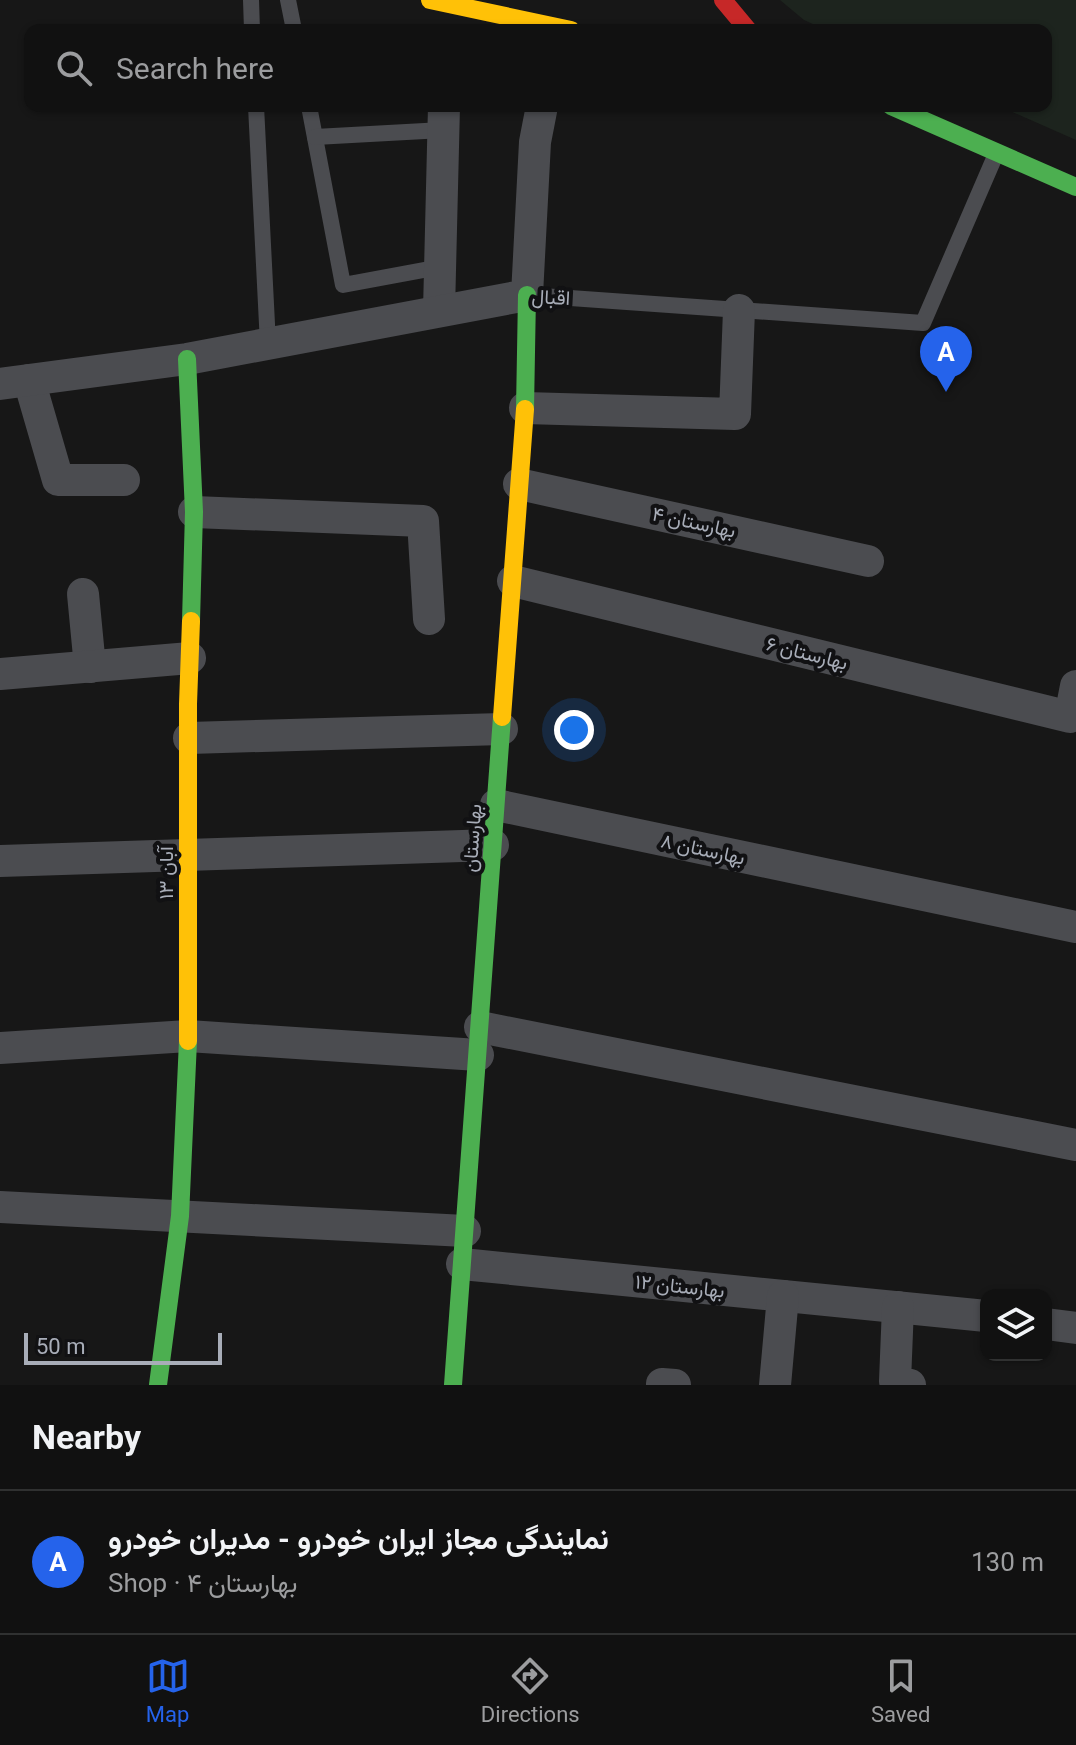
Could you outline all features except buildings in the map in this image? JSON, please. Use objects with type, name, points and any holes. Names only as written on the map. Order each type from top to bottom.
[{"type":"main road","points":[[430,0],[486,22],[507,24]]},
{"type":"main road","points":[[723,0],[742,24]]},
{"type":"main road","points":[[879,112],[946,130]]},
{"type":"main road","points":[[905,112],[1076,187]]},
{"type":"main road","name":"بهارستان","points":[[453,1385],[525,408],[527,295]]},
{"type":"main road","name":"۱۳ آبان","points":[[158,1385],[180,1216],[188,1036],[187,854],[194,512],[187,359]]},
{"type":"street","points":[[527,295],[535,142],[541,112]]},
{"type":"street","points":[[439,311],[444,118]]},
{"type":"street","name":"اقبال","points":[[14,382],[187,359],[527,295]]},
{"type":"street","points":[[525,408],[735,414],[739,310]]},
{"type":"street","points":[[14,382],[58,480],[124,480]]},
{"type":"street","name":"بهارستان ۴","points":[[519,484],[868,561]]},
{"type":"street","points":[[194,512],[423,521],[429,619]]},
{"type":"street","name":"بهارستان ۶","points":[[513,581],[1070,717],[1076,686]]},
{"type":"street","points":[[83,594],[90,667]]},
{"type":"street","points":[[0,674],[190,658]]},
{"type":"street","points":[[189,738],[502,729]]},
{"type":"street","name":"بهارستان ۸","points":[[496,805],[1076,927]]},
{"type":"street","points":[[0,861],[493,845]]},
{"type":"street","points":[[0,1048],[188,1036],[479,1041],[818,1094],[1076,1145]]},
{"type":"street","points":[[0,1207],[465,1231]]},
{"type":"street","name":"بهارستان ۱۲","points":[[462,1264],[980,1315]]},
{"type":"street","points":[[775,1385],[783,1296]]},
{"type":"street","points":[[898,1307],[895,1381],[910,1385]]},
{"type":"street","points":[[1052,1325],[1076,1328]]},
{"type":"lane","points":[[251,0],[252,24]]},
{"type":"lane","points":[[288,0],[293,24]]},
{"type":"lane","points":[[256,112],[268,344]]},
{"type":"lane","points":[[310,112],[343,285],[440,267]]},
{"type":"lane","points":[[315,137],[444,118]]},
{"type":"lane","name":"اقبال","points":[[527,295],[923,323],[996,152]]},
{"type":"shaded area","points":[[780,0],[1076,0],[1076,140],[1013,112],[1052,112],[1052,24],[813,24]]},
{"type":"traffic: fast","points":[[905,112],[1076,187]]},
{"type":"traffic: fast","points":[[525,409],[527,295]]},
{"type":"traffic: fast","points":[[187,359],[194,512],[191,621]]},
{"type":"traffic: fast","points":[[453,1385],[502,717]]},
{"type":"traffic: fast","points":[[158,1385],[180,1216],[188,1041]]},
{"type":"traffic: slow","points":[[430,0],[543,24]]},
{"type":"traffic: slow","points":[[502,717],[525,409]]},
{"type":"traffic: slow","points":[[188,1041],[188,704],[191,621]]},
{"type":"traffic: jam","points":[[723,0],[743,24]]},
{"type":"place","name":"نمایندگی مجاز ایران خودرو - مدیران خودرو","points":[[946,392]]}]
